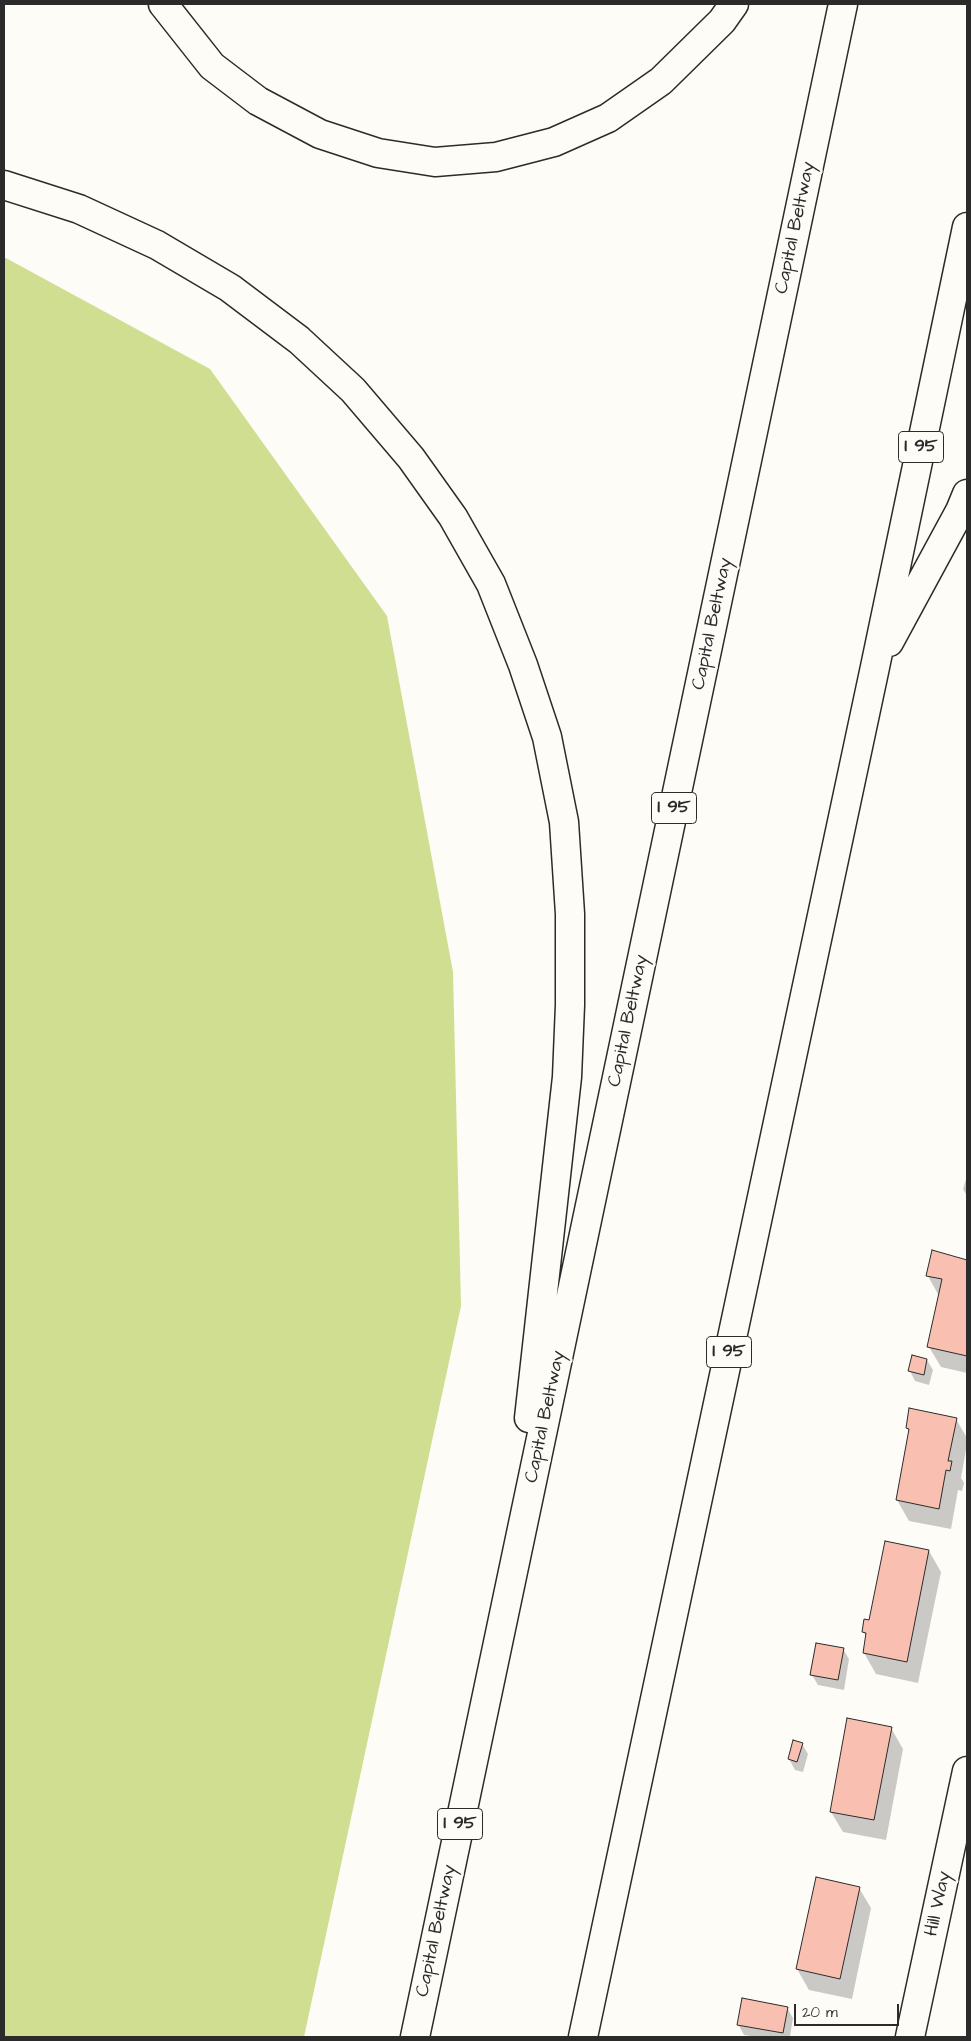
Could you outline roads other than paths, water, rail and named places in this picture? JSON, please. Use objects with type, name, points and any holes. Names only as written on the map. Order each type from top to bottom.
[{"type":"main road","points":[[162,4],[212,66],[258,101],[320,134],[378,153],[435,162],[496,157],[554,142],[608,118],[661,81],[722,21],[734,4]]},
{"type":"main road","name":"Capital Beltway","points":[[415,2037],[843,4]]},
{"type":"main road","points":[[4,185],[79,208],[157,245],[230,288],[299,340],[353,390],[411,458],[453,517],[492,584],[523,664],[547,737],[564,822],[570,914],[570,1006],[567,1077],[542,1312],[505,1612]]},
{"type":"main road","name":"I 95","points":[[583,2037],[876,667],[967,226]]},
{"type":"main road","points":[[876,667],[960,511],[967,494]]},
{"type":"main road","name":"Hill Way","points":[[910,2037],[967,1771]]}]
